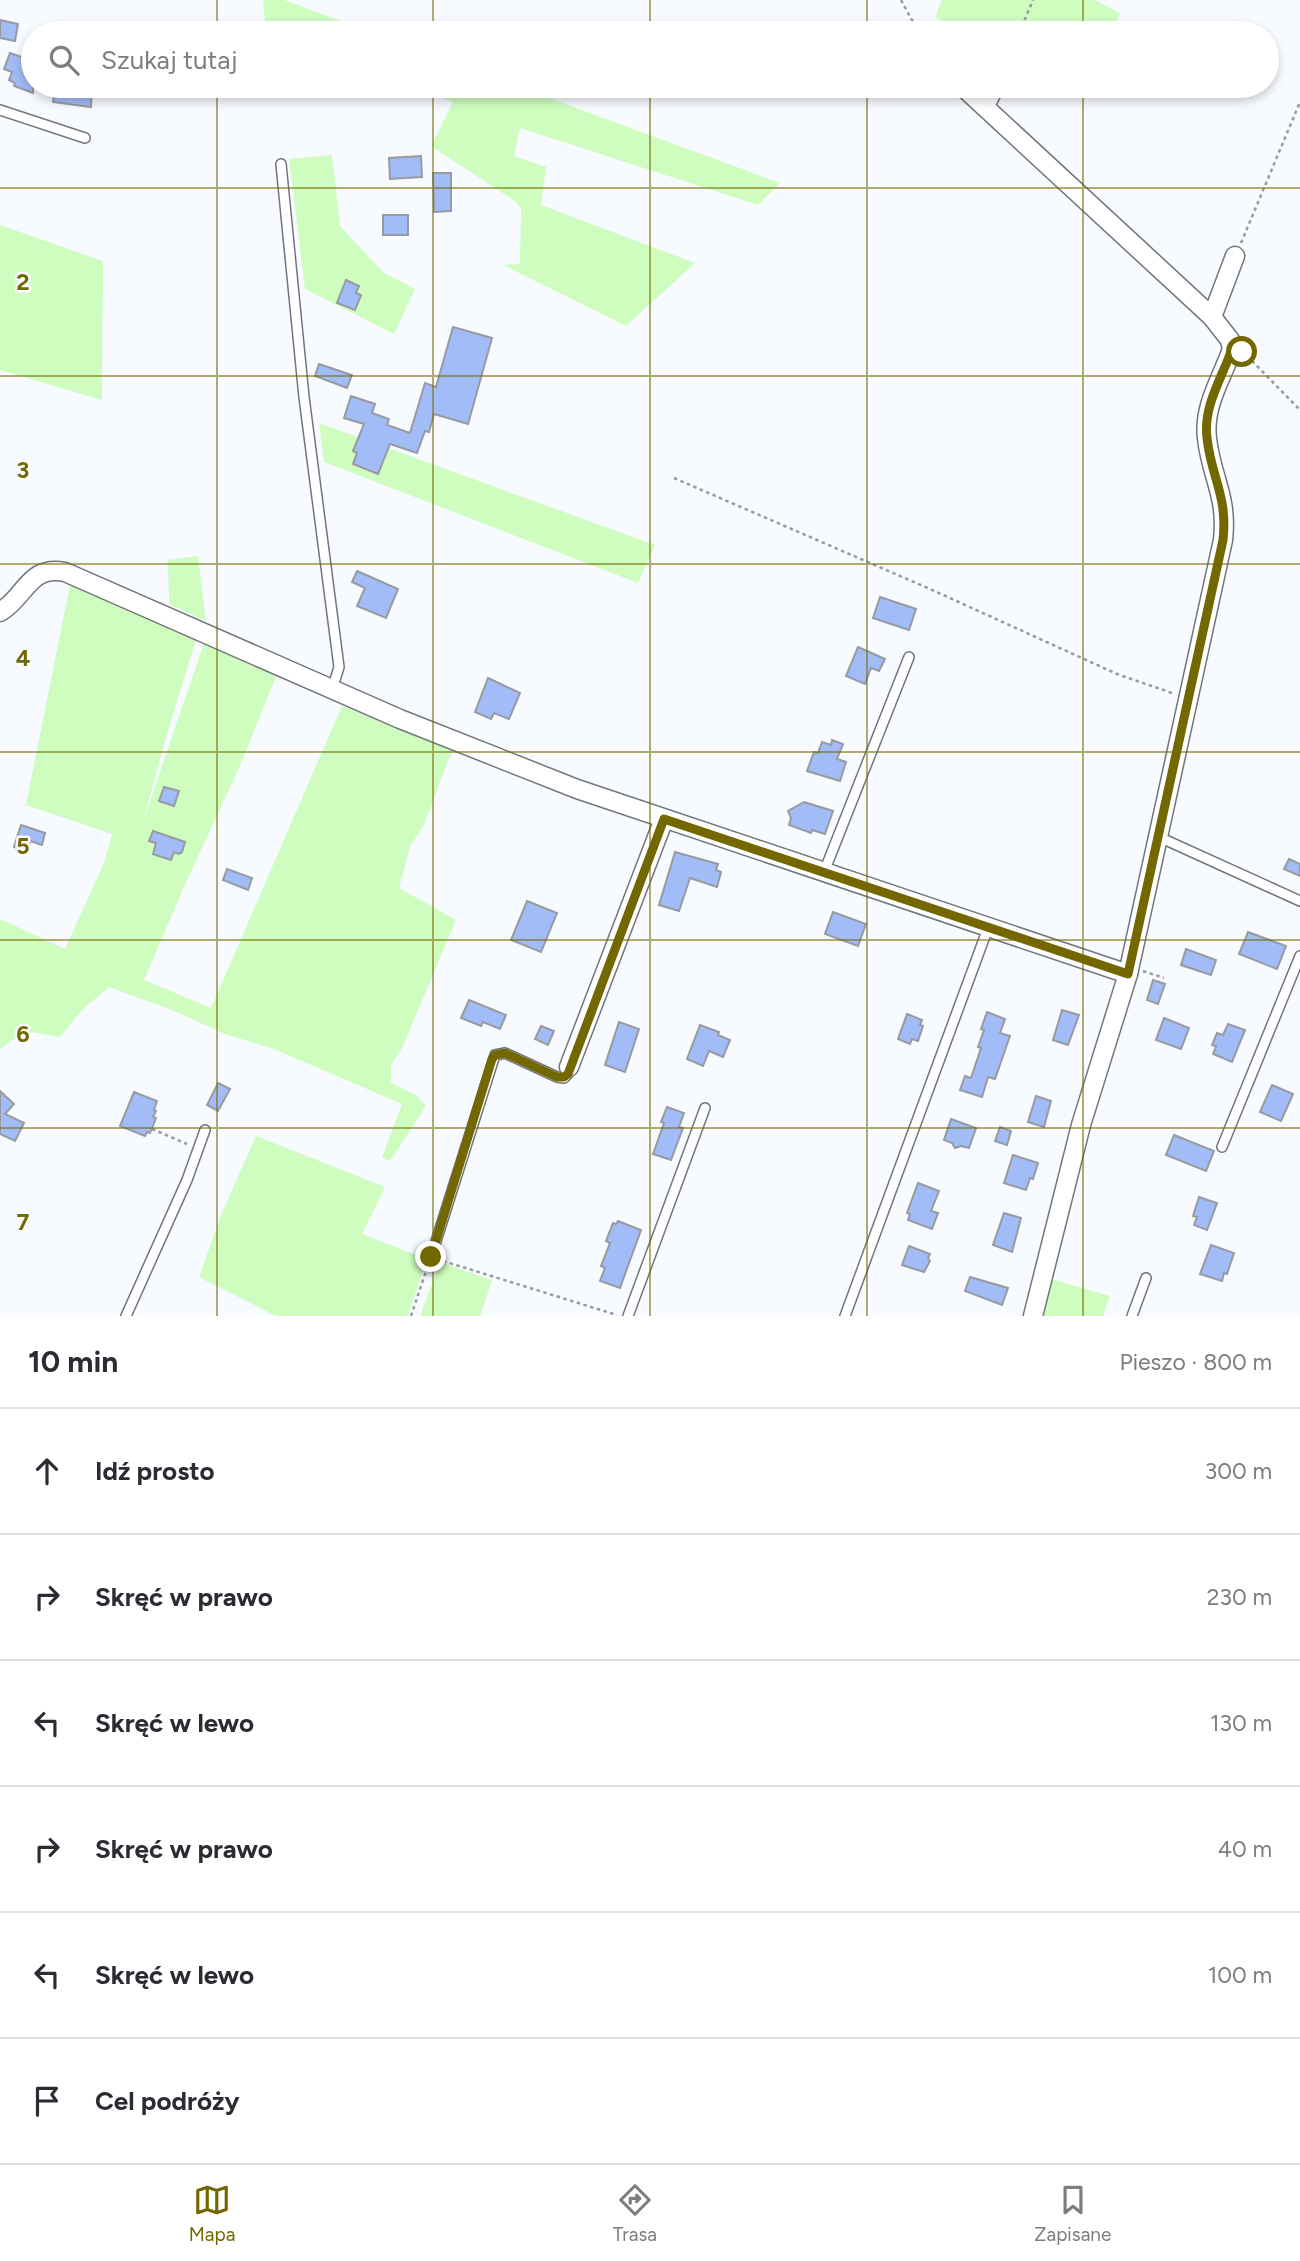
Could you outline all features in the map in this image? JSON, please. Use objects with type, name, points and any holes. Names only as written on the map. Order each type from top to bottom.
[{"type":"street","points":[[976,98],[1212,317],[1230,340],[1232,349],[1207,416],[1207,439],[1222,493],[1225,523],[1219,559],[1129,971],[1081,1125],[1034,1316]]},
{"type":"street","points":[[985,106],[989,98]]},
{"type":"street","points":[[1212,317],[1235,256]]},
{"type":"street","points":[[0,612],[40,573],[52,570],[65,572],[332,690],[538,775],[988,928],[1129,971]]},
{"type":"street","points":[[569,1067],[664,819]]},
{"type":"lane","points":[[0,110],[85,138]]},
{"type":"lane","points":[[281,164],[304,397],[339,667],[332,690]]},
{"type":"lane","points":[[824,872],[909,657]]},
{"type":"lane","points":[[1159,837],[1300,901]]},
{"type":"lane","points":[[845,1316],[988,928]]},
{"type":"lane","points":[[1222,1147],[1300,956]]},
{"type":"lane","points":[[431,1257],[495,1055],[505,1053],[557,1077],[568,1074],[569,1067]]},
{"type":"lane","points":[[628,1316],[705,1108]]},
{"type":"lane","points":[[126,1316],[205,1130]]},
{"type":"lane","points":[[1132,1316],[1146,1278]]},
{"type":"path","points":[[901,0],[912,21]]},
{"type":"path","points":[[1024,21],[1033,0]]},
{"type":"path","points":[[1235,256],[1300,102]]},
{"type":"path","points":[[1232,349],[1253,360],[1300,410]]},
{"type":"path","points":[[674,478],[955,600],[1117,674],[1189,698]]},
{"type":"path","points":[[1129,971],[1164,978]]},
{"type":"path","points":[[152,1129],[199,1149]]},
{"type":"path","points":[[411,1316],[431,1257],[620,1316]]},
{"type":"green space","points":[[263,0],[284,0],[341,21],[265,21]]},
{"type":"green space","points":[[942,0],[1095,0],[1120,13],[1117,21],[943,21],[935,17]]},
{"type":"green space","points":[[442,98],[549,98],[780,183],[758,205],[520,128],[514,156],[546,167],[541,205],[695,263],[626,326],[503,265],[520,264],[521,208],[515,201],[431,146],[453,102]]},
{"type":"green space","points":[[332,155],[340,226],[384,273],[415,289],[394,334],[305,289],[289,159]]},
{"type":"green space","points":[[0,225],[103,261],[102,400],[0,370]]},
{"type":"green space","points":[[319,423],[655,545],[638,583],[324,462]]},
{"type":"green space","points":[[198,556],[206,621],[169,604],[168,560]]},
{"type":"green space","points":[[71,580],[197,636],[142,825],[205,640],[277,674],[239,768],[144,980],[211,1008],[342,706],[453,748],[423,827],[410,846],[399,888],[456,920],[402,1048],[391,1065],[391,1083],[416,1095],[426,1106],[390,1161],[382,1158],[402,1104],[274,1049],[225,1034],[172,1010],[109,987],[82,1010],[60,1037],[25,1031],[0,1049],[0,919],[65,949],[104,863],[112,834],[26,805]]},
{"type":"green space","points":[[256,1136],[385,1187],[362,1234],[427,1259],[408,1316],[276,1316],[199,1277],[222,1213]]},
{"type":"green space","points":[[440,1262],[492,1280],[480,1316],[420,1316]]},
{"type":"green space","points":[[1051,1279],[1110,1296],[1103,1316],[1040,1316]]},
{"type":"building","points":[[0,20],[18,24],[15,41],[0,38]]},
{"type":"building","points":[[10,53],[21,57],[21,89],[9,80],[12,72],[4,69]]},
{"type":"building","points":[[54,98],[91,98],[91,107],[53,102]]},
{"type":"building","points":[[421,156],[422,177],[390,179],[389,158]]},
{"type":"building","points":[[433,173],[451,173],[451,211],[434,212]]},
{"type":"building","points":[[383,215],[408,215],[408,235],[383,235]]},
{"type":"building","points":[[346,280],[359,286],[356,293],[361,295],[355,310],[337,303]]},
{"type":"building","points":[[453,327],[492,338],[468,424],[434,414],[429,432],[425,431],[417,453],[390,444],[378,474],[353,464],[357,453],[353,451],[364,424],[344,418],[351,396],[375,404],[372,413],[389,419],[387,425],[410,433],[425,383],[436,387]]},
{"type":"building","points":[[319,364],[352,375],[347,388],[315,376]]},
{"type":"building","points":[[357,571],[398,589],[386,618],[357,606],[365,588],[352,582]]},
{"type":"building","points":[[880,597],[916,609],[909,630],[873,618]]},
{"type":"building","points":[[858,647],[885,659],[879,671],[871,668],[865,684],[846,676]]},
{"type":"building","points":[[488,678],[520,693],[509,719],[494,713],[491,719],[475,712]]},
{"type":"building","points":[[832,740],[843,744],[837,759],[846,762],[840,781],[807,771],[814,752],[818,753],[822,742],[831,745]]},
{"type":"building","points":[[164,787],[179,791],[174,806],[159,801]]},
{"type":"building","points":[[804,802],[833,811],[825,834],[812,830],[811,833],[789,825],[791,818],[788,811]]},
{"type":"building","points":[[21,825],[45,833],[42,845],[30,841],[27,852],[14,847]]},
{"type":"building","points":[[153,831],[185,842],[182,852],[174,852],[171,860],[153,854],[156,843],[149,841]]},
{"type":"building","points":[[675,852],[718,864],[716,870],[721,872],[717,887],[690,878],[679,911],[659,905]]},
{"type":"building","points":[[1289,859],[1300,864],[1300,876],[1284,869]]},
{"type":"building","points":[[227,869],[252,878],[248,890],[223,880]]},
{"type":"building","points":[[527,901],[557,913],[541,952],[511,940]]},
{"type":"building","points":[[833,912],[866,924],[858,946],[825,934]]},
{"type":"building","points":[[1248,932],[1286,946],[1277,969],[1239,954]]},
{"type":"building","points":[[1186,949],[1216,960],[1211,975],[1181,965]]},
{"type":"building","points":[[1153,980],[1165,984],[1158,1004],[1147,1000]]},
{"type":"building","points":[[469,1000],[506,1015],[500,1029],[483,1022],[481,1026],[461,1018]]},
{"type":"building","points":[[1062,1010],[1079,1015],[1068,1045],[1053,1040]]},
{"type":"building","points":[[987,1012],[1005,1019],[1000,1033],[1010,1036],[995,1079],[988,1077],[982,1097],[960,1090],[965,1076],[971,1078],[981,1048],[978,1047],[984,1030],[981,1029]]},
{"type":"building","points":[[907,1014],[922,1020],[920,1025],[923,1026],[918,1041],[912,1039],[910,1044],[898,1039]]},
{"type":"building","points":[[1164,1018],[1189,1028],[1181,1049],[1156,1040]]},
{"type":"building","points":[[619,1022],[639,1029],[625,1072],[605,1065]]},
{"type":"building","points":[[1228,1024],[1245,1030],[1232,1062],[1213,1054],[1216,1046],[1212,1045],[1217,1033],[1223,1035]]},
{"type":"building","points":[[700,1025],[719,1032],[718,1035],[730,1040],[723,1057],[709,1051],[703,1066],[687,1059]]},
{"type":"building","points":[[541,1026],[554,1031],[548,1045],[535,1039]]},
{"type":"building","points":[[218,1083],[230,1089],[218,1111],[207,1105]]},
{"type":"building","points":[[1272,1085],[1293,1094],[1281,1121],[1260,1112]]},
{"type":"building","points":[[0,1091],[14,1104],[5,1114],[24,1123],[15,1141],[0,1134]]},
{"type":"building","points":[[134,1092],[157,1101],[153,1117],[156,1118],[150,1133],[147,1132],[145,1136],[120,1126]]},
{"type":"building","points":[[1036,1096],[1051,1101],[1044,1127],[1028,1122]]},
{"type":"building","points":[[667,1107],[684,1113],[679,1127],[683,1128],[671,1160],[653,1154]]},
{"type":"building","points":[[951,1119],[976,1128],[969,1148],[955,1148],[952,1143],[944,1140]]},
{"type":"building","points":[[1000,1127],[1011,1131],[1007,1145],[995,1141]]},
{"type":"building","points":[[1174,1135],[1214,1151],[1206,1171],[1166,1155]]},
{"type":"building","points":[[1013,1155],[1038,1163],[1026,1190],[1004,1183]]},
{"type":"building","points":[[918,1183],[939,1191],[931,1211],[938,1213],[932,1229],[908,1220],[910,1214],[907,1213]]},
{"type":"building","points":[[1199,1197],[1217,1203],[1207,1230],[1194,1225],[1197,1217],[1193,1216]]},
{"type":"building","points":[[1004,1213],[1021,1218],[1012,1252],[993,1245]]},
{"type":"building","points":[[618,1221],[641,1230],[620,1288],[600,1281],[605,1268],[601,1266],[610,1243],[606,1241],[613,1223]]},
{"type":"building","points":[[1211,1245],[1234,1253],[1222,1281],[1200,1274]]},
{"type":"building","points":[[909,1246],[930,1254],[930,1261],[924,1272],[902,1265]]},
{"type":"building","points":[[970,1277],[1008,1288],[1002,1305],[965,1291]]},
{"type":"route","points":[[431,1257],[492,1059],[495,1055],[505,1053],[557,1077],[568,1074],[664,819],[1128,974],[1223,540],[1224,508],[1207,439],[1207,416],[1232,349],[1242,352]]}]
